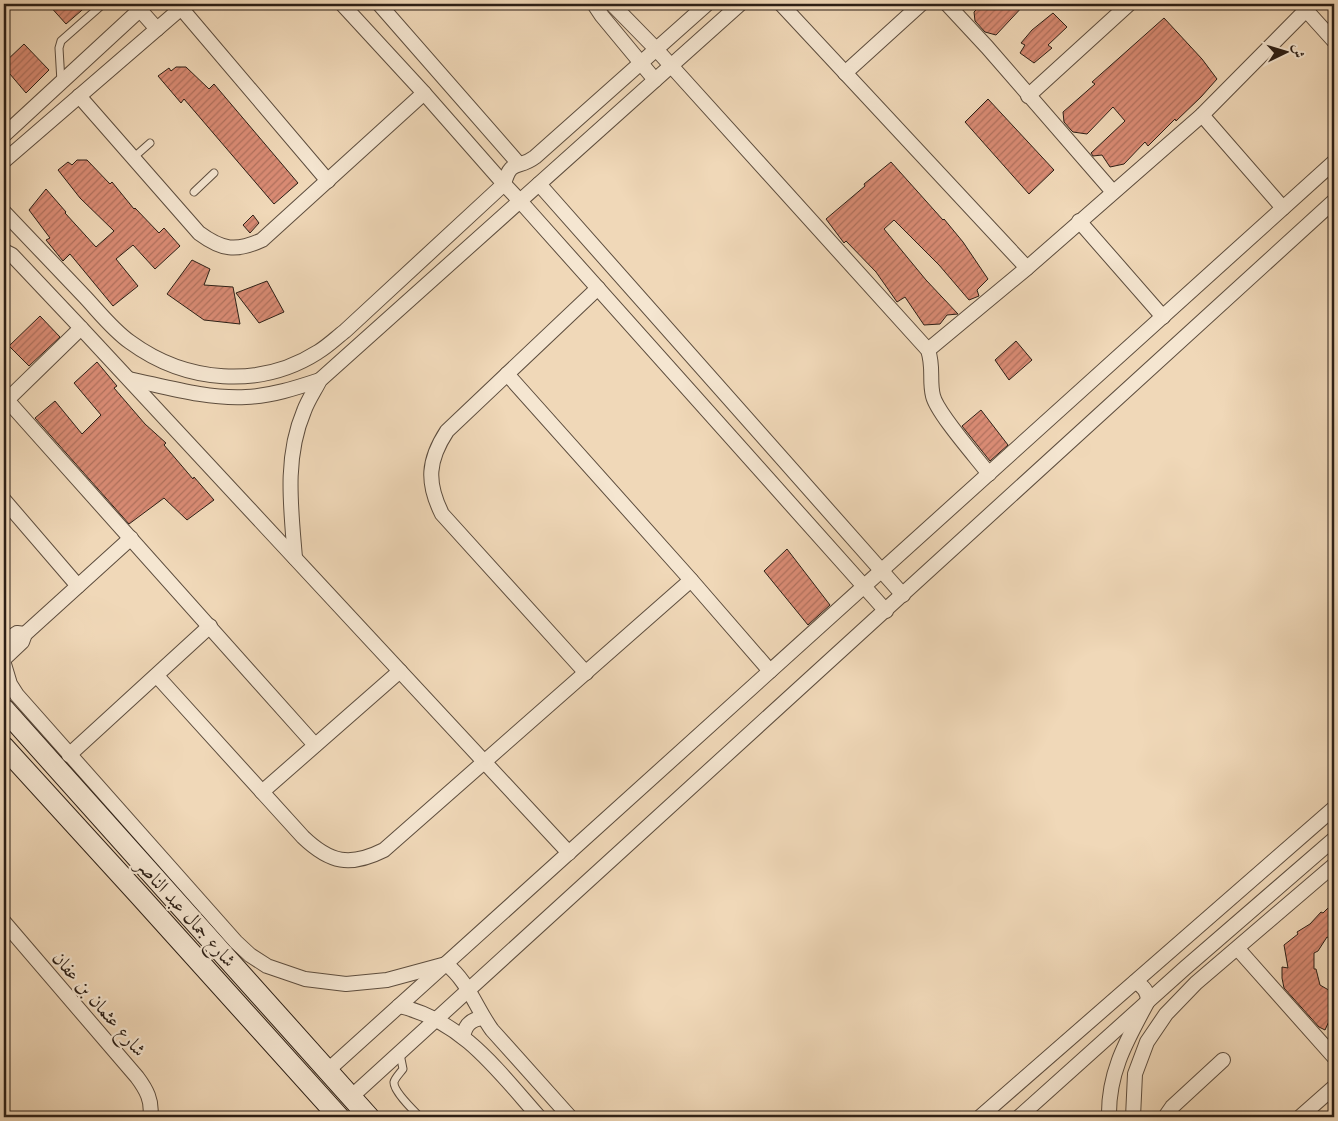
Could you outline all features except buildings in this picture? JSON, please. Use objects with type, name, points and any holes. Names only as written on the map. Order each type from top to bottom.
[{"type":"main road","name":"شارع جمال عبد الناصر","points":[[4,709],[369,1117]]},
{"type":"main road","name":"شارع جمال عبد الناصر","points":[[4,747],[337,1116]]},
{"type":"main road","points":[[115,869],[123,864],[131,852]]},
{"type":"main road","points":[[139,895],[144,886],[156,880]]},
{"type":"street","points":[[342,4],[424,93],[886,611]]},
{"type":"street","points":[[379,4],[519,164]]},
{"type":"street","points":[[594,4],[655,80]]},
{"type":"street","points":[[612,4],[671,65],[928,350],[932,361],[933,397],[938,410],[989,474]]},
{"type":"street","points":[[4,212],[129,342],[157,360],[189,372],[222,377],[256,376],[288,367],[319,352],[345,331],[504,184],[508,170],[514,165],[525,163],[535,157],[707,4]]},
{"type":"street","points":[[295,558],[289,479],[293,444],[304,411],[320,380],[740,4]]},
{"type":"street","points":[[780,4],[1027,268]]},
{"type":"street","points":[[845,73],[921,4]]},
{"type":"street","points":[[947,4],[987,47],[1113,192]]},
{"type":"street","points":[[1028,96],[1129,4]]},
{"type":"street","points":[[4,161],[183,6],[328,181]]},
{"type":"street","points":[[4,135],[143,7],[157,29]]},
{"type":"street","points":[[928,350],[1027,268],[1202,115],[1307,7],[1334,41]]},
{"type":"street","points":[[79,96],[199,233],[213,243],[229,248],[246,248],[262,240],[424,93]]},
{"type":"street","points":[[1202,115],[1283,208]]},
{"type":"street","points":[[328,1071],[1334,162]]},
{"type":"street","points":[[539,184],[903,595]]},
{"type":"street","points":[[351,1097],[1334,202]]},
{"type":"street","points":[[1079,222],[1163,317]]},
{"type":"street","points":[[4,252],[12,255],[129,379],[569,853]]},
{"type":"street","points":[[586,673],[442,514],[434,498],[430,481],[432,463],[437,446],[447,431],[598,288]]},
{"type":"street","points":[[81,328],[5,401],[131,538],[315,745]]},
{"type":"street","points":[[507,374],[770,671]]},
{"type":"street","points":[[129,379],[208,396],[246,398],[284,392],[320,380]]},
{"type":"street","points":[[4,500],[78,586]]},
{"type":"street","points":[[4,659],[22,642],[25,634],[131,538]]},
{"type":"street","points":[[157,676],[316,849],[332,858],[350,861],[368,858],[384,850],[691,580]]},
{"type":"street","points":[[69,755],[210,626]]},
{"type":"street","points":[[4,642],[17,633],[25,634]]},
{"type":"street","points":[[4,664],[13,690],[236,942],[250,955],[267,966],[305,979],[346,984],[387,980],[446,964]]},
{"type":"street","points":[[262,792],[400,671]]},
{"type":"street","points":[[980,1117],[1334,808]]},
{"type":"street","points":[[1018,1117],[1334,839]]},
{"type":"street","points":[[1133,1117],[1135,1074],[1147,1042],[1166,1014],[1196,983],[1334,865]]},
{"type":"street","name":"شارع عثمان بن عفان","points":[[4,922],[145,1087],[150,1099],[150,1117]]},
{"type":"street","points":[[1238,949],[1334,1057]]},
{"type":"street","points":[[446,964],[459,975],[483,1018],[502,1042],[570,1117]]},
{"type":"street","points":[[1109,1117],[1109,1091],[1118,1059],[1148,1001],[1146,992],[1140,984],[1135,982]]},
{"type":"street","points":[[400,1006],[437,1019],[463,1037],[478,1050],[539,1117]]},
{"type":"street","points":[[463,1037],[469,1023],[478,1018],[483,1018]]},
{"type":"street","points":[[1165,1117],[1172,1107],[1223,1060]]},
{"type":"street","points":[[1300,1117],[1334,1087]]},
{"type":"lane","points":[[62,83],[59,48],[62,42],[103,4]]},
{"type":"lane","points":[[133,158],[150,143]]},
{"type":"lane","points":[[194,192],[214,173]]},
{"type":"lane","points":[[397,1055],[401,1058],[402,1069],[394,1081],[394,1086],[420,1117]]}]
